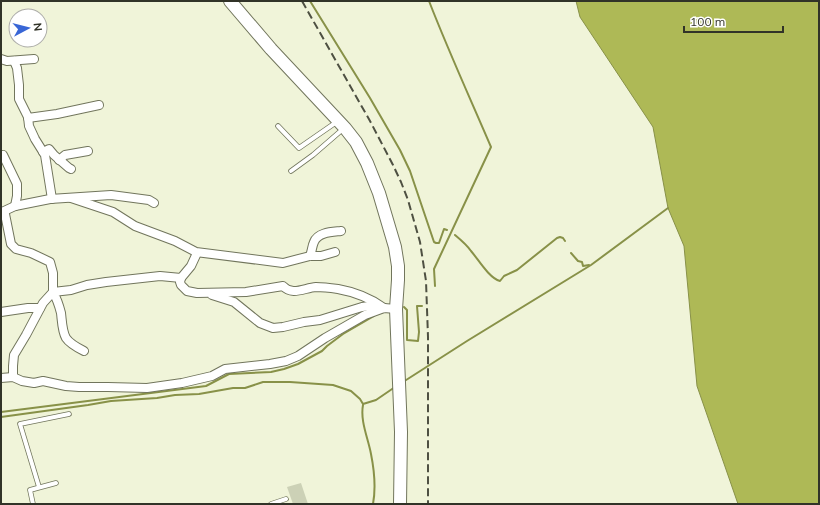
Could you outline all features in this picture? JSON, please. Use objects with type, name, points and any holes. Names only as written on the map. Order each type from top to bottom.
[{"type":"main road","points":[[230,1],[271,49],[342,124],[356,142],[372,175],[395,247],[398,266],[398,280],[390,308],[399,377],[401,432],[400,504]]},
{"type":"street","points":[[1,59],[14,61],[34,59]]},
{"type":"street","points":[[14,61],[19,85],[19,99],[28,118],[29,126],[45,155],[52,199]]},
{"type":"street","points":[[28,118],[57,114],[99,105]]},
{"type":"street","points":[[43,152],[49,149],[59,160],[71,169]]},
{"type":"street","points":[[59,160],[65,156],[88,151]]},
{"type":"street","points":[[3,155],[17,184],[15,206]]},
{"type":"street","points":[[84,351],[74,345],[66,337],[61,313],[54,292],[53,273],[50,262],[31,253],[16,249],[11,244],[5,214],[1,212],[15,206],[52,199],[111,195],[149,200],[154,203]]},
{"type":"street","points":[[71,198],[113,212],[135,226],[176,241],[198,253],[283,263],[310,256],[321,256],[335,252]]},
{"type":"street","points":[[310,256],[314,241],[318,237],[324,233],[341,231]]},
{"type":"street","points":[[198,253],[191,266],[181,278],[181,285],[187,291],[197,293],[246,292],[283,286],[290,291],[299,291],[314,287],[322,287],[350,291],[390,308]]},
{"type":"street","points":[[13,377],[12,366],[14,355],[40,308],[54,292],[71,290],[86,285],[160,276],[181,278]]},
{"type":"street","points":[[207,293],[234,302],[260,323],[273,328],[320,320],[362,307],[369,306],[390,308]]},
{"type":"street","points":[[1,312],[28,308],[40,308]]},
{"type":"street","points":[[1,378],[13,377],[34,384],[43,381],[66,386],[147,388],[182,383],[212,376],[225,369],[270,364],[292,359],[339,329],[365,315],[390,308]]},
{"type":"lane","points":[[278,126],[299,148],[342,124]]},
{"type":"lane","points":[[291,171],[312,155],[342,124]]},
{"type":"lane","points":[[39,488],[20,424],[69,414]]},
{"type":"lane","points":[[33,504],[30,490],[56,483]]},
{"type":"lane","points":[[271,504],[286,499]]},
{"type":"shaded area","points":[[576,1],[819,1],[819,504],[738,504],[697,386],[684,246],[668,208],[653,127],[580,17]]},
{"type":"building","points":[[301,483],[308,504],[293,504],[287,487]]},
{"type":"waterway","points":[[310,1],[370,98],[400,150],[410,171],[434,242],[439,243],[444,229],[447,230]]},
{"type":"waterway","points":[[429,1],[451,56],[491,147],[434,269],[435,286]]},
{"type":"waterway","points":[[403,382],[591,265],[668,208]]},
{"type":"waterway","points":[[455,235],[468,247],[488,272],[500,281],[504,276],[517,270],[557,238],[563,238],[565,241]]},
{"type":"waterway","points":[[571,253],[578,261],[582,262],[583,266],[589,265]]},
{"type":"waterway","points":[[404,307],[407,310],[407,340],[418,341],[419,332],[417,306],[422,306]]},
{"type":"waterway","points":[[1,412],[206,386],[229,374],[271,372],[284,369],[298,364],[322,351],[343,334],[374,316]]},
{"type":"waterway","points":[[1,417],[111,401],[199,394],[233,388],[245,388],[263,382],[333,385],[351,391],[363,404],[376,400],[395,387]]},
{"type":"waterway","points":[[363,405],[363,423],[374,472],[373,504]]},
{"type":"railway","points":[[302,1],[370,121],[393,165],[408,200],[420,242],[426,281],[428,337],[428,504]]}]
